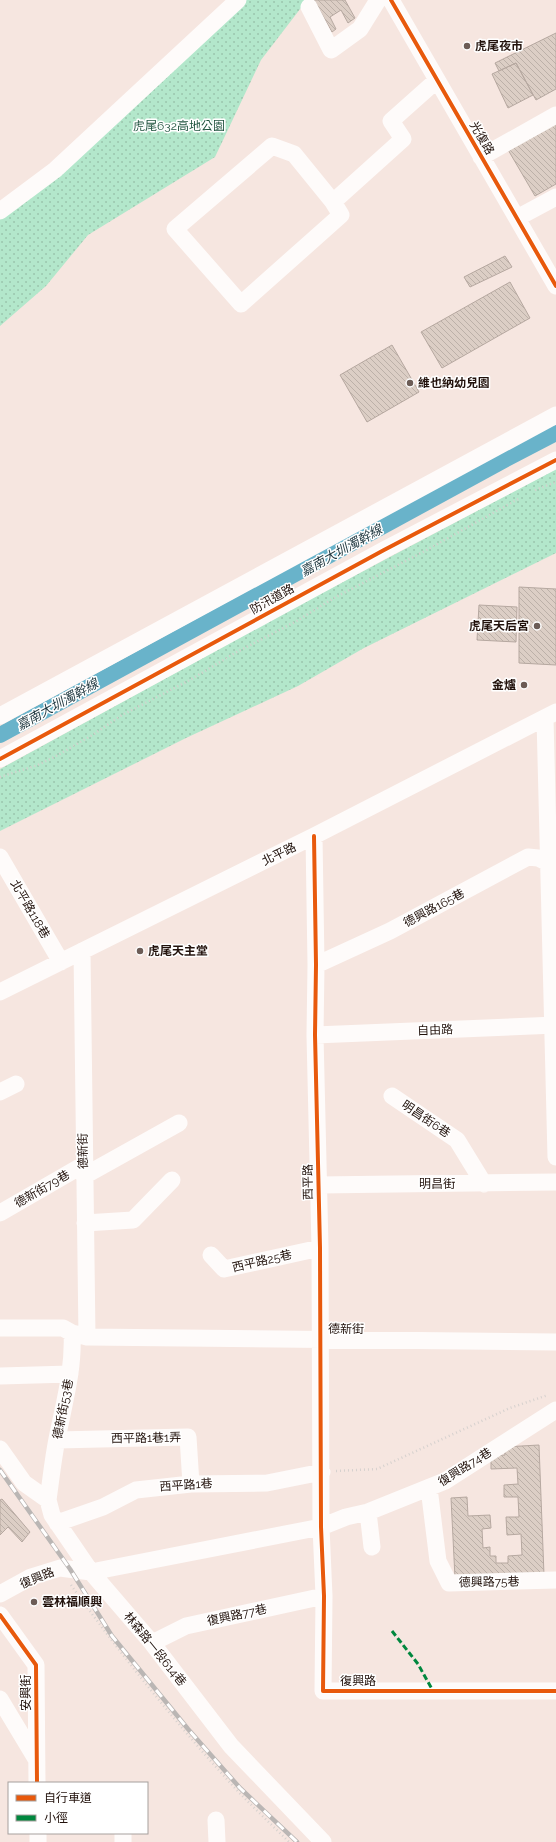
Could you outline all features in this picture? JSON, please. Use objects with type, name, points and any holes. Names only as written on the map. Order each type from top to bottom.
[{"type":"street","points":[[0,210],[55,170],[238,0]]},
{"type":"street","points":[[308,7],[331,50],[360,29],[378,0]]},
{"type":"street","name":"光復路","points":[[391,0],[556,286]]},
{"type":"street","points":[[333,202],[403,139],[391,121],[437,80]]},
{"type":"street","points":[[481,156],[556,115]]},
{"type":"street","points":[[272,146],[294,154],[333,202],[341,215],[240,304],[175,229],[272,146]]},
{"type":"street","points":[[517,218],[556,197]]},
{"type":"street","points":[[0,716],[556,415]]},
{"type":"street","name":"防汛道路","points":[[0,759],[384,550],[556,460]]},
{"type":"street","points":[[551,715],[556,1157]]},
{"type":"street","name":"北平路","points":[[0,992],[314,836],[551,715]]},
{"type":"street","name":"西平路","points":[[314,836],[316,965],[315,1035],[320,1248],[322,1527]]},
{"type":"street","name":"北平路118巷","points":[[0,857],[61,962]]},
{"type":"street","name":"德興路165巷","points":[[316,965],[390,931],[528,857],[538,858],[553,866]]},
{"type":"street","name":"德新街","points":[[82,951],[85,1224],[79,1335],[556,1342]]},
{"type":"street","name":"自由路","points":[[315,1035],[555,1026]]},
{"type":"street","points":[[0,1092],[16,1084]]},
{"type":"street","name":"明昌街6巷","points":[[392,1096],[457,1140],[484,1184]]},
{"type":"street","name":"德新街79巷","points":[[0,1213],[179,1123]]},
{"type":"street","points":[[85,1224],[132,1220],[172,1180]]},
{"type":"street","name":"明昌街","points":[[319,1185],[556,1182]]},
{"type":"street","name":"西平路25巷","points":[[211,1255],[224,1269],[320,1248]]},
{"type":"street","points":[[0,1328],[63,1328],[79,1335]]},
{"type":"street","name":"德新街53巷","points":[[48,1500],[73,1351],[79,1335]]},
{"type":"street","points":[[0,1376],[70,1374]]},
{"type":"street","name":"復興路74巷","points":[[322,1527],[346,1517],[368,1512],[445,1481],[552,1402]]},
{"type":"street","name":"西平路1巷1弄","points":[[57,1440],[188,1438],[191,1484]]},
{"type":"street","points":[[0,1449],[24,1483],[48,1500]]},
{"type":"street","name":"西平路1巷","points":[[57,1523],[103,1508],[136,1490],[191,1484],[267,1483],[322,1472]]},
{"type":"street","name":"德興路75巷","points":[[429,1488],[438,1561],[449,1583],[556,1580]]},
{"type":"street","name":"林森路一段614巷","points":[[48,1500],[52,1516],[91,1572],[152,1643],[231,1746],[323,1842]]},
{"type":"street","points":[[368,1512],[372,1547]]},
{"type":"street","name":"復興路","points":[[0,1594],[31,1577],[60,1568],[91,1572],[322,1527],[324,1596],[323,1691],[556,1691]]},
{"type":"street","name":"復興路77巷","points":[[152,1643],[186,1626],[324,1596]]},
{"type":"street","name":"安興街","points":[[0,1615],[36,1665],[37,1782]]},
{"type":"street","points":[[0,1699],[36,1760]]},
{"type":"street","points":[[216,1820],[217,1842]]},
{"type":"path","points":[[533,491],[556,482]]},
{"type":"path","points":[[0,778],[38,765],[58,755],[94,734],[122,715],[190,680],[235,653],[295,622],[334,598],[522,498]]},
{"type":"path","points":[[322,1472],[377,1469],[510,1408],[552,1402]]},
{"type":"path","points":[[60,1568],[113,1643],[168,1712],[226,1779],[289,1842]]},
{"type":"green space","name":"虎尾632高地公園","points":[[245,0],[307,0],[261,60],[215,157],[88,235],[46,286],[0,326],[0,219]]},
{"type":"green space","points":[[556,469],[556,553],[364,648],[298,686],[186,738],[0,831],[0,769],[303,603]]},
{"type":"building","points":[[314,0],[345,0],[355,18],[348,23],[341,10],[330,17],[336,29],[332,32]]},
{"type":"building","points":[[556,33],[556,89],[536,100],[516,63],[499,71],[495,63]]},
{"type":"building","points":[[516,63],[533,95],[508,108],[492,74]]},
{"type":"building","points":[[556,124],[556,184],[535,196],[507,148]]},
{"type":"building","points":[[505,256],[512,267],[470,287],[464,277]]},
{"type":"building","points":[[510,282],[530,318],[442,368],[421,332]]},
{"type":"building","points":[[392,345],[419,392],[367,422],[340,375]]},
{"type":"building","name":"虎尾天后宮","points":[[519,587],[556,589],[556,665],[519,663]]},
{"type":"building","points":[[479,605],[517,607],[516,642],[477,640]]},
{"type":"building","points":[[539,1445],[544,1575],[455,1578],[451,1498],[467,1497],[468,1516],[490,1515],[491,1528],[482,1529],[483,1548],[490,1547],[490,1556],[496,1556],[496,1563],[508,1563],[508,1556],[522,1555],[521,1534],[507,1535],[506,1517],[519,1517],[518,1497],[504,1497],[504,1485],[518,1484],[517,1468],[491,1469],[491,1456],[505,1455],[504,1447]]},
{"type":"building","points":[[2,1499],[30,1532],[22,1542],[8,1527],[0,1535],[0,1500]]},
{"type":"waterway","name":"嘉南大圳濁幹線","points":[[0,735],[556,433]]},
{"type":"railway","points":[[0,1470],[70,1569],[112,1636],[188,1729],[240,1788],[297,1842]]},
{"type":"marked path","points":[[392,1631],[418,1664],[433,1691]]},
{"type":"cycle path","points":[[391,0],[556,286]]},
{"type":"cycle path","points":[[0,759],[384,550],[556,460]]},
{"type":"cycle path","points":[[314,836],[316,965],[315,1035],[320,1248],[321,1527],[324,1596],[323,1691],[556,1691]]},
{"type":"cycle path","points":[[0,1615],[36,1665],[37,1782]]},
{"type":"place","name":"虎尾夜市","points":[[467,46]]},
{"type":"place","name":"維也納幼兒園","points":[[410,383]]},
{"type":"place","name":"虎尾天后宮","points":[[537,626]]},
{"type":"place","name":"金爐","points":[[524,685]]},
{"type":"place","name":"虎尾天主堂","points":[[140,951]]},
{"type":"place","name":"雲林福順興","points":[[34,1602]]}]
